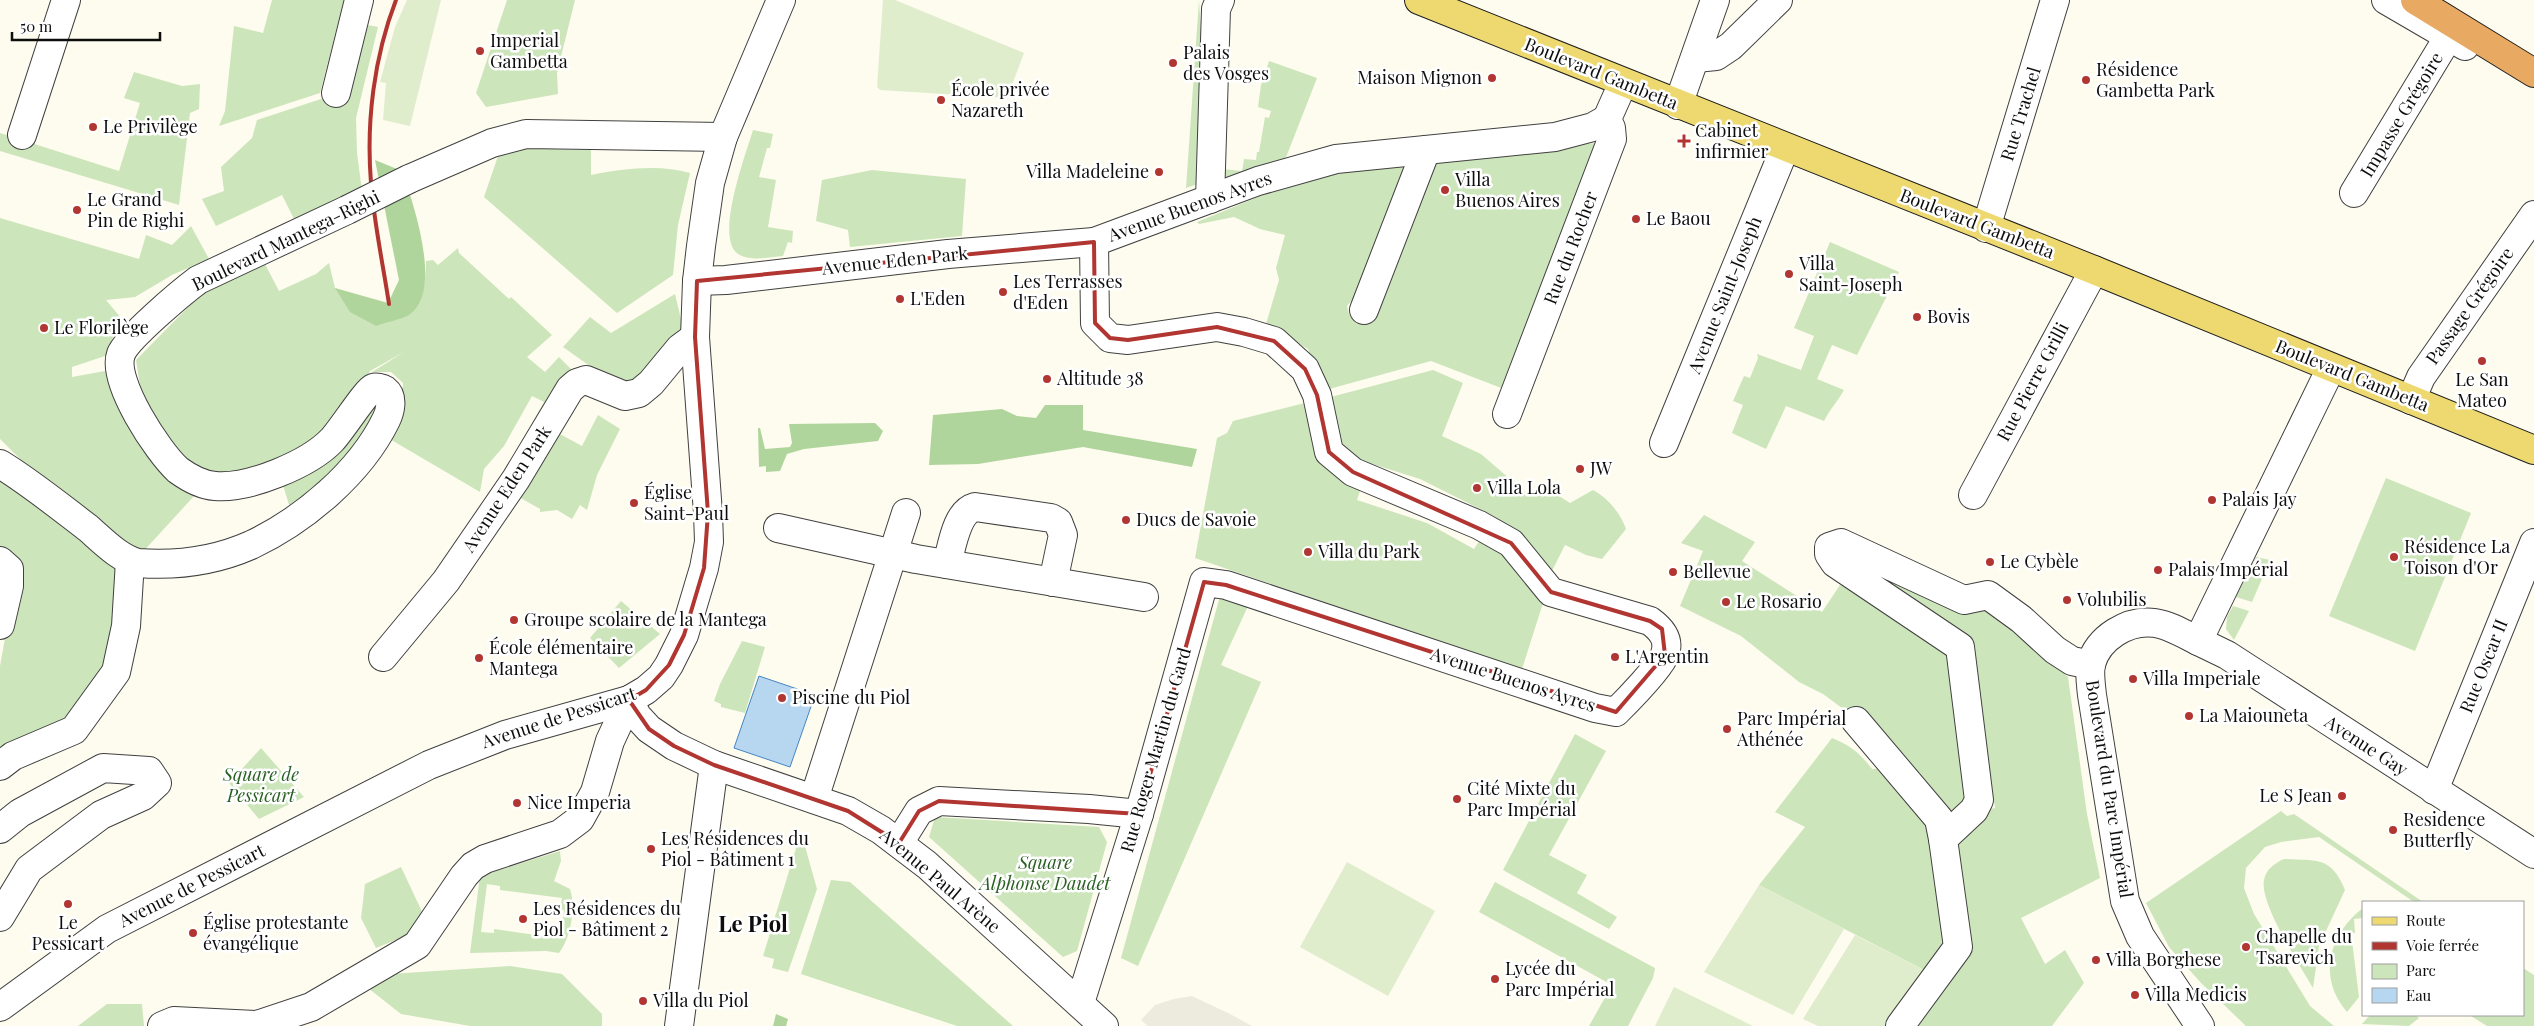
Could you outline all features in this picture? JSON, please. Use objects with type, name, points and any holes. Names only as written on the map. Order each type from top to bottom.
[{"type":"highway","points":[[2415,0],[2534,73]]},
{"type":"main road","name":"Boulevard Gambetta","points":[[1419,0],[2094,270],[2534,450]]},
{"type":"street","points":[[22,135],[66,0]]},
{"type":"street","points":[[336,93],[360,0]]},
{"type":"street","name":"Avenue de Pessicart","points":[[0,1007],[107,929],[429,765],[469,747],[505,735],[629,700],[646,690],[661,677],[669,665],[695,605],[708,542],[708,513],[695,337],[697,281],[710,183],[722,137],[781,0]]},
{"type":"street","points":[[1210,199],[1216,10],[1220,0]]},
{"type":"street","points":[[1678,105],[1715,0]]},
{"type":"street","points":[[1696,58],[1716,56],[1731,46],[1778,0]]},
{"type":"street","name":"Rue Trachel","points":[[1986,228],[2055,0]]},
{"type":"street","points":[[2386,0],[2534,88]]},
{"type":"street","name":"Impasse Grégoire","points":[[2354,193],[2449,36]]},
{"type":"street","points":[[1607,119],[1623,83]]},
{"type":"street","name":"Avenue Buenos Ayres","points":[[1204,582],[1226,585],[1595,708],[1616,712],[1631,698],[1665,655],[1666,642],[1662,629],[1650,621],[1551,592],[1511,543],[1479,525],[1353,472],[1329,452],[1317,395],[1304,369],[1274,341],[1244,332],[1217,327],[1128,340],[1110,338],[1095,323],[1094,242],[1258,181],[1336,159],[1555,137],[1593,126],[1607,119]]},
{"type":"street","name":"Rue du Rocher","points":[[1508,414],[1612,139],[1611,128],[1607,119]]},
{"type":"street","name":"Boulevard Mantega-Righi","points":[[130,561],[155,564],[190,563],[221,556],[252,544],[290,521],[332,491],[350,473],[374,442],[389,414],[390,403],[386,390],[378,388],[368,391],[331,441],[296,465],[250,482],[218,487],[205,485],[189,478],[164,454],[134,406],[119,368],[125,348],[191,286],[206,276],[409,179],[492,143],[526,134],[722,137]]},
{"type":"street","name":"Avenue Saint-Joseph","points":[[1664,443],[1785,148]]},
{"type":"street","points":[[1364,310],[1426,150]]},
{"type":"street","name":"Passage Grégoire","points":[[2411,400],[2421,377],[2455,325],[2534,215]]},
{"type":"street","name":"Avenue Eden Park","points":[[697,281],[726,280],[948,254],[1094,242]]},
{"type":"street","name":"Rue Pierre Grilli","points":[[1973,495],[2094,270]]},
{"type":"street","name":"Avenue Eden Park","points":[[383,657],[446,581],[497,504],[516,479],[570,389],[577,383],[586,380],[625,396],[639,393],[651,383],[680,348],[695,337]]},
{"type":"street","points":[[2198,641],[2332,368]]},
{"type":"street","points":[[0,464],[47,497],[130,561],[126,626],[116,672],[74,730],[13,756],[0,766]]},
{"type":"street","points":[[946,564],[961,519],[969,508],[975,507],[1051,518],[1058,522],[1063,535],[1053,582]]},
{"type":"street","points":[[814,798],[906,513]]},
{"type":"street","points":[[778,528],[946,564],[1144,597]]},
{"type":"street","points":[[1943,839],[1974,810],[1979,800],[1960,647],[1836,563],[1829,554],[1829,547],[1840,543],[1964,600],[1988,595],[2055,650],[2072,661],[2091,665]]},
{"type":"street","name":"Rue Oscar II","points":[[2434,790],[2534,543]]},
{"type":"street","points":[[0,561],[9,569],[9,586],[0,625]]},
{"type":"street","name":"Rue Roger Martin du Gard","points":[[1080,1003],[1139,814],[1204,582]]},
{"type":"street","name":"Boulevard du Parc Impérial","points":[[2198,641],[2154,622],[2134,624],[2118,630],[2097,648],[2091,665],[2092,694],[2125,901],[2140,936],[2200,1026]]},
{"type":"street","name":"Avenue Gay","points":[[2198,641],[2227,655],[2534,854]]},
{"type":"street","points":[[162,1026],[174,1020],[260,1025],[312,1007],[417,945],[464,876],[473,866],[484,859],[560,834],[571,828],[580,819],[595,792],[610,741],[629,700]]},
{"type":"street","name":"Avenue Paul Arène","points":[[629,700],[637,716],[649,729],[674,746],[714,766],[848,811],[899,843],[941,877],[1104,1026]]},
{"type":"street","points":[[1856,721],[1940,819],[1943,839],[1958,947],[1900,1026]]},
{"type":"street","points":[[680,1026],[714,766]]},
{"type":"street","points":[[0,828],[20,812],[103,768],[149,771],[157,783],[143,796],[101,815],[29,869],[0,917]]},
{"type":"street","points":[[899,843],[919,811],[939,801],[1089,809],[1139,814]]},
{"type":"highlighted area","points":[[1094,242],[1095,323],[1110,338],[1128,340],[1217,327],[1274,341],[1305,369],[1317,395],[1329,452],[1353,472],[1511,543],[1551,592],[1650,621],[1662,629],[1665,655],[1616,712],[1226,585],[1204,582],[1139,814],[939,801],[919,811],[899,843],[848,811],[714,765],[674,746],[649,729],[629,700],[646,690],[669,665],[684,635],[704,568],[708,513],[695,337],[697,281]]},
{"type":"green space","points":[[272,0],[344,0],[320,93],[219,126],[225,111],[234,26],[263,33]]},
{"type":"green space","points":[[407,0],[441,0],[410,126],[383,120],[386,83],[380,82],[395,27]]},
{"type":"green space","points":[[507,0],[575,0],[557,73],[558,94],[486,107],[476,93]]},
{"type":"green space","points":[[883,0],[895,0],[1024,53],[1007,98],[880,90],[877,87]]},
{"type":"green space","points":[[1199,0],[1207,125],[1203,182],[1186,188]]},
{"type":"green space","points":[[368,25],[378,27],[356,118],[357,153],[362,191],[295,221],[282,195],[216,226],[202,199],[224,191],[221,167],[252,138],[257,120],[324,98],[348,100]]},
{"type":"green space","points":[[1269,61],[1317,78],[1283,165],[1225,188],[1223,169],[1242,171],[1244,159],[1256,160],[1257,152],[1259,152],[1265,117],[1269,118],[1271,111],[1258,107],[1261,85]]},
{"type":"green space","points":[[134,72],[182,86],[200,84],[199,109],[190,113],[179,205],[0,151],[0,133],[119,171],[140,103],[124,98]]},
{"type":"green space","points":[[753,130],[773,134],[759,177],[776,180],[768,227],[793,231],[792,243],[788,242],[783,256],[749,258],[738,254],[731,245],[729,231],[730,214]]},
{"type":"green space","points":[[1596,143],[1509,391],[1431,361],[1322,391],[1308,349],[1266,324],[1279,280],[1276,268],[1285,235],[1260,229],[1234,217],[1199,224],[1197,222],[1321,171],[1336,174],[1405,161],[1411,164],[1357,294],[1347,306],[1349,314],[1355,319],[1431,160]]},
{"type":"green space","points":[[515,148],[591,150],[591,175],[628,169],[653,168],[690,173],[678,225],[673,275],[617,313],[484,197],[499,153]]},
{"type":"green space","points":[[375,160],[402,171],[418,224],[425,268],[424,287],[419,303],[409,315],[376,326],[350,312],[335,288],[388,303],[399,280]]},
{"type":"green space","points":[[872,170],[966,179],[962,236],[850,247],[848,230],[816,221],[822,180]]},
{"type":"green space","points":[[0,218],[139,259],[146,235],[172,245],[191,226],[209,259],[172,275],[135,297],[106,300],[121,318],[105,356],[72,367],[72,377],[105,371],[122,405],[153,455],[179,484],[194,496],[140,555],[28,467],[0,439]]},
{"type":"green space","points":[[1830,242],[1899,272],[1857,355],[1832,345],[1817,379],[1844,390],[1824,421],[1786,406],[1766,449],[1732,433],[1743,405],[1733,401],[1744,376],[1750,378],[1758,358],[1757,354],[1801,370],[1814,336],[1794,328]]},
{"type":"green space","points":[[458,248],[459,253],[552,335],[527,357],[545,372],[559,357],[575,373],[491,496],[544,402],[532,396],[504,446],[484,469],[480,492],[388,438],[401,408],[403,383],[391,372],[372,372],[404,352],[370,371],[344,415],[298,454],[236,477],[208,478],[172,448],[143,405],[136,360],[204,291],[264,262],[279,291],[316,274],[329,263],[335,288],[409,315],[421,297],[426,261],[433,260],[438,265]]},
{"type":"green space","points":[[675,294],[683,328],[634,383],[615,384],[563,347],[590,317],[611,333]]},
{"type":"green space","points":[[1433,370],[1463,383],[1442,436],[1481,454],[1525,492],[1534,493],[1548,489],[1570,503],[1593,490],[1613,506],[1626,529],[1602,559],[1586,555],[1565,545],[1552,571],[1534,556],[1519,534],[1494,516],[1420,479],[1353,458],[1339,443],[1327,398]]},
{"type":"green space","points":[[376,402],[378,408],[343,465],[290,508],[283,485],[323,464],[357,431]]},
{"type":"green space","points":[[1305,403],[1361,487],[1357,500],[1427,523],[1474,549],[1483,535],[1506,549],[1543,603],[1522,669],[1195,558],[1217,438],[1227,433],[1233,421]]},
{"type":"green space","points":[[1045,405],[1083,405],[1083,430],[1197,449],[1192,467],[1083,447],[978,464],[929,465],[933,415],[1002,409],[1017,416],[1036,418]]},
{"type":"green space","points":[[598,415],[620,429],[597,475],[587,510],[580,505],[572,519],[557,510],[540,512],[540,509],[519,497],[558,433],[582,446]]},
{"type":"green space","points":[[875,423],[883,431],[878,441],[804,449],[787,454],[780,471],[766,472],[766,466],[759,467],[758,428],[760,428],[765,449],[790,447],[792,443],[789,424]]},
{"type":"green space","points":[[0,478],[123,571],[114,662],[79,717],[0,751],[0,666],[16,577],[0,556]]},
{"type":"green space","points":[[2386,478],[2471,513],[2415,651],[2329,616]]},
{"type":"green space","points":[[1704,515],[1755,542],[1742,561],[1822,612],[1840,585],[1859,592],[1955,650],[1971,797],[1956,820],[1865,725],[1823,694],[1799,682],[1741,636],[1680,606],[1703,551],[1681,543]]},
{"type":"green space","points":[[1845,553],[1998,612],[2068,677],[2087,814],[2100,878],[2021,918],[2045,964],[2065,950],[2084,983],[2052,1026],[1908,1026],[1961,954],[1949,849],[1985,810],[1995,808],[1970,650]]},
{"type":"green space","points":[[2256,557],[2270,560],[2252,602],[2236,597]]},
{"type":"green space","points":[[1220,596],[1248,606],[1221,665],[1261,682],[1138,966],[1121,958]]},
{"type":"green space","points":[[621,601],[660,634],[619,668],[590,638]]},
{"type":"green space","points":[[2233,606],[2249,611],[2234,640],[2226,629],[2227,617]]},
{"type":"green space","points":[[742,641],[765,647],[745,713],[721,707],[721,704],[714,701],[720,684]]},
{"type":"green space","points":[[1575,734],[1606,751],[1549,855],[1587,875],[1577,893],[1617,917],[1609,929],[1503,870]]},
{"type":"green space","points":[[1832,738],[1855,750],[1872,769],[1886,768],[1936,824],[1945,948],[1928,972],[1759,885],[1805,827],[1775,812]]},
{"type":"green space","name":"Square de Pessicart","points":[[261,748],[304,797],[259,819],[229,783]]},
{"type":"green space","points":[[2281,811],[2287,816],[2294,814],[2422,901],[2413,901],[2319,837],[2281,842],[2265,847],[2246,868],[2244,888],[2254,914],[2310,1006],[2334,1026],[2246,1026],[2201,983],[2169,947],[2146,903]]},
{"type":"green space","name":"Square Alphonse Daudet","points":[[935,817],[1099,827],[1107,842],[1077,951],[1063,957],[929,837]]},
{"type":"green space","points":[[801,832],[817,889],[788,972],[772,968],[774,959],[763,956]]},
{"type":"green space","points":[[560,851],[561,861],[554,881],[570,889],[572,913],[567,939],[559,953],[546,951],[470,953],[480,876]],"holes":[[[487,884],[500,886],[500,890],[562,898],[560,909],[564,910],[562,929],[558,928],[556,938],[494,929],[494,933],[481,932]]]},
{"type":"green space","points":[[2284,859],[2322,862],[2334,871],[2345,890],[2319,946],[2313,988],[2274,919],[2264,890],[2264,880],[2267,873],[2274,865]]},
{"type":"green space","points":[[1347,862],[1435,911],[1388,996],[1300,947]]},
{"type":"green space","points":[[401,867],[425,918],[408,935],[376,948],[361,918],[365,884]]},
{"type":"green space","points":[[831,880],[850,882],[1013,1026],[957,1026],[801,974]]},
{"type":"green space","points":[[1495,882],[1655,968],[1653,978],[1628,1026],[1589,1026],[1612,985],[1479,912]]},
{"type":"green space","points":[[1759,885],[1844,929],[1793,1015],[1704,972]]},
{"type":"green space","points":[[2362,909],[2362,918],[2354,919],[2355,933],[2351,933],[2359,997],[2347,1012],[2338,999],[2332,985],[2330,971],[2335,943],[2351,918]]},
{"type":"green space","points":[[1855,935],[1928,972],[1888,1026],[1818,1026],[1803,1019]]},
{"type":"green space","points":[[510,966],[562,974],[602,1014],[602,1026],[470,1026],[401,1014],[368,988],[390,974]]},
{"type":"green space","points":[[2524,969],[2534,975],[2534,1026],[2487,1026],[2471,1016],[2524,1016]]},
{"type":"green space","points":[[1674,987],[1753,1026],[1655,1026]]},
{"type":"green space","points":[[107,1004],[142,1004],[144,1026],[78,1026]]},
{"type":"green space","points":[[776,1014],[788,1019],[786,1026],[773,1026]]},
{"type":"green space","points":[[2369,1016],[2416,1016],[2419,1018],[2409,1026],[2362,1024]]},
{"type":"shaded area","points":[[1192,996],[1252,1026],[1148,1026],[1141,1020],[1155,1005]]},
{"type":"water","points":[[759,676],[815,695],[790,767],[734,748]]},
{"type":"railway","points":[[389,304],[372,198],[370,137],[373,90],[377,67],[388,22],[396,0]]},
{"type":"place","name":"Imperial Gambetta","points":[[480,51]]},
{"type":"place","name":"Palais des Vosges","points":[[1173,63]]},
{"type":"place","name":"Maison Mignon","points":[[1492,78]]},
{"type":"place","name":"Résidence Gambetta Park","points":[[2086,80]]},
{"type":"place","name":"École privée Nazareth","points":[[941,100]]},
{"type":"place","name":"Le Privilège","points":[[93,127]]},
{"type":"place","name":"Cabinet infirmier","points":[[1684,141]]},
{"type":"place","name":"Villa Madeleine","points":[[1159,172]]},
{"type":"place","name":"Villa Buenos Aires","points":[[1445,190]]},
{"type":"place","name":"Le Grand Pin de Righi","points":[[77,210]]},
{"type":"place","name":"Le Baou","points":[[1636,219]]},
{"type":"place","name":"Villa Saint-Joseph","points":[[1789,274]]},
{"type":"place","name":"Les Terrasses d'Eden","points":[[1003,292]]},
{"type":"place","name":"L'Eden","points":[[900,299]]},
{"type":"place","name":"Bovis","points":[[1917,317]]},
{"type":"place","name":"Le Florilège","points":[[44,328]]},
{"type":"place","name":"Le San Mateo","points":[[2482,361]]},
{"type":"place","name":"Altitude 38","points":[[1047,379]]},
{"type":"place","name":"JW","points":[[1580,469]]},
{"type":"place","name":"Villa Lola","points":[[1477,488]]},
{"type":"place","name":"Palais Jay","points":[[2212,500]]},
{"type":"place","name":"Église Saint-Paul","points":[[634,503]]},
{"type":"place","name":"Ducs de Savoie","points":[[1126,520]]},
{"type":"place","name":"Villa du Park","points":[[1308,552]]},
{"type":"place","name":"Résidence La Toison d'Or","points":[[2394,557]]},
{"type":"place","name":"Le Cybèle","points":[[1990,562]]},
{"type":"place","name":"Palais Impérial","points":[[2158,570]]},
{"type":"place","name":"Bellevue","points":[[1673,572]]},
{"type":"place","name":"Volubilis","points":[[2067,600]]},
{"type":"place","name":"Le Rosario","points":[[1726,602]]},
{"type":"place","name":"Groupe scolaire de la Mantega","points":[[514,620]]},
{"type":"place","name":"L'Argentin","points":[[1615,657]]},
{"type":"place","name":"École élémentaire Mantega","points":[[479,658]]},
{"type":"place","name":"Villa Imperiale","points":[[2133,679]]},
{"type":"place","name":"Piscine du Piol","points":[[782,698]]},
{"type":"place","name":"La Maiouneta","points":[[2189,716]]},
{"type":"place","name":"Parc Impérial Athénée","points":[[1727,729]]},
{"type":"place","name":"Le S Jean","points":[[2342,796]]},
{"type":"place","name":"Cité Mixte du Parc Impérial","points":[[1457,799]]},
{"type":"place","name":"Nice Imperia","points":[[517,803]]},
{"type":"place","name":"Residence Butterfly","points":[[2393,830]]},
{"type":"place","name":"Les Résidences du Piol - Bâtiment 1","points":[[651,849]]},
{"type":"place","name":"Le Pessicart","points":[[68,904]]},
{"type":"place","name":"Les Résidences du Piol - Bâtiment 2","points":[[523,919]]},
{"type":"place","name":"Église protestante évangélique","points":[[193,933]]},
{"type":"place","name":"Chapelle du Tsarevich","points":[[2246,947]]},
{"type":"place","name":"Villa Borghese","points":[[2096,960]]},
{"type":"place","name":"Lycée du Parc Impérial","points":[[1495,979]]},
{"type":"place","name":"Villa Medicis","points":[[2135,995]]},
{"type":"place","name":"Villa du Piol","points":[[643,1001]]},
{"type":"district","name":"Le Piol","points":[[753,924]]}]
